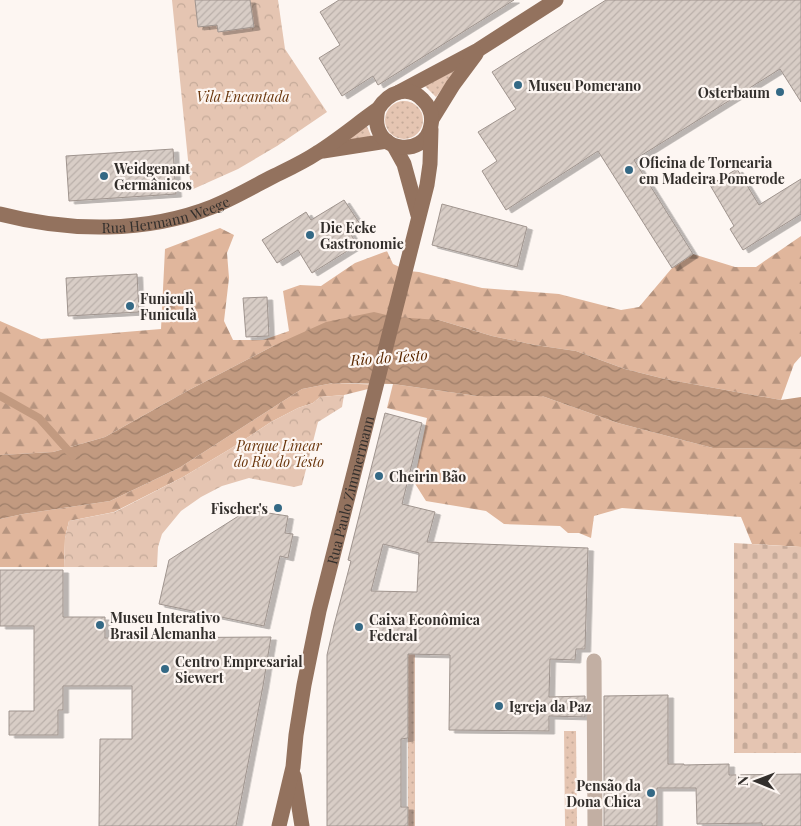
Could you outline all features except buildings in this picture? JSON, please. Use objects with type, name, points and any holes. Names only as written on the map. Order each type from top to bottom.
[{"type":"main road","points":[[478,50],[453,85],[431,124],[426,137],[420,143],[403,148],[390,144],[377,126],[376,117],[383,101],[390,95],[478,50],[556,0]]},
{"type":"main road","points":[[399,92],[415,94],[422,98],[431,111],[431,124]]},
{"type":"main road","name":"Rua Hermann Weege","points":[[0,214],[18,219],[61,225],[122,226],[177,218],[212,207],[319,152],[378,109]]},
{"type":"main road","name":"Rua Paulo Zimmermann","points":[[278,826],[293,767],[304,685],[316,624],[427,185],[430,164],[431,124]]},
{"type":"main road","name":"Rua Paulo Zimmermann","points":[[390,144],[404,164],[419,216]]},
{"type":"main road","name":"Rua Hermann Weege","points":[[319,152],[390,144]]},
{"type":"main road","name":"Rua Paulo Zimmermann","points":[[293,767],[302,826]]},
{"type":"street","points":[[594,661],[595,826]]},
{"type":"green space","name":"Vila Encantada","points":[[172,0],[278,0],[285,49],[327,112],[277,146],[238,169],[191,190]]},
{"type":"green space","points":[[457,69],[436,97],[425,86]]},
{"type":"green space","points":[[404,101],[417,107],[423,120],[417,133],[404,139],[391,133],[385,120],[391,107]]},
{"type":"green space","points":[[366,124],[372,138],[337,144]]},
{"type":"green space","points":[[220,228],[234,235],[227,253],[229,278],[224,321],[233,340],[263,340],[289,331],[283,291],[300,285],[321,286],[355,263],[387,251],[393,264],[408,271],[482,288],[559,294],[621,310],[639,307],[672,268],[693,254],[735,267],[756,267],[801,236],[801,356],[794,364],[781,400],[665,379],[625,369],[576,351],[492,336],[439,320],[275,345],[105,437],[53,452],[0,455],[0,321],[41,339],[161,329],[165,249]]},
{"type":"green space","points":[[333,383],[384,385],[344,395],[320,397],[313,403],[298,408],[271,422],[183,477],[114,512],[69,521],[65,538],[64,567],[0,567],[0,519],[110,501],[179,468],[302,389]]},
{"type":"green space","points":[[393,384],[477,396],[542,396],[618,423],[713,448],[801,449],[801,547],[752,544],[741,517],[622,508],[594,516],[591,538],[579,533],[568,533],[560,526],[504,524],[486,511],[426,501],[414,482],[427,418],[387,408]]},
{"type":"green space","name":"Parque Linear do Rio do Testo","points":[[344,395],[342,407],[318,422],[302,485],[294,487],[249,478],[222,486],[201,497],[181,511],[162,534],[158,547],[157,567],[64,567],[65,538],[69,521],[115,512],[183,477],[271,422],[298,408],[313,403],[320,397]]},
{"type":"green space","points":[[734,543],[801,547],[801,753],[734,753]]},
{"type":"green space","points":[[408,615],[415,654],[415,826],[408,826]]},
{"type":"green space","points":[[564,731],[576,731],[577,826],[565,826]]},
{"type":"water","name":"Rio do Testo","points":[[374,312],[395,317],[439,320],[492,336],[576,351],[625,369],[665,379],[781,400],[801,397],[801,449],[713,448],[618,423],[542,396],[477,396],[393,384],[333,383],[302,389],[179,468],[110,501],[0,519],[0,455],[53,452],[105,437],[275,345],[326,322]]},
{"type":"waterway","points":[[0,396],[39,418],[73,456]]},
{"type":"place","name":"Museu Pomerano","points":[[518,85]]},
{"type":"place","name":"Osterbaum","points":[[780,92]]},
{"type":"place","name":"Oficina de Tornearia em Madeira Pomerode","points":[[629,170]]},
{"type":"place","name":"Weidgenant Germânicos","points":[[104,176]]},
{"type":"place","name":"Die Ecke Gastronomie","points":[[310,235]]},
{"type":"place","name":"Funiculì Funiculà","points":[[130,306]]},
{"type":"place","name":"Cheirin Bão","points":[[379,476]]},
{"type":"place","name":"Fischer's","points":[[278,508]]},
{"type":"place","name":"Museu Interativo Brasil Alemanha","points":[[100,625]]},
{"type":"place","name":"Caixa Econômica Federal","points":[[359,627]]},
{"type":"place","name":"Centro Empresarial Siewert","points":[[165,669]]},
{"type":"place","name":"Igreja da Paz","points":[[499,706]]},
{"type":"place","name":"Pensão da Dona Chica","points":[[651,793]]}]
